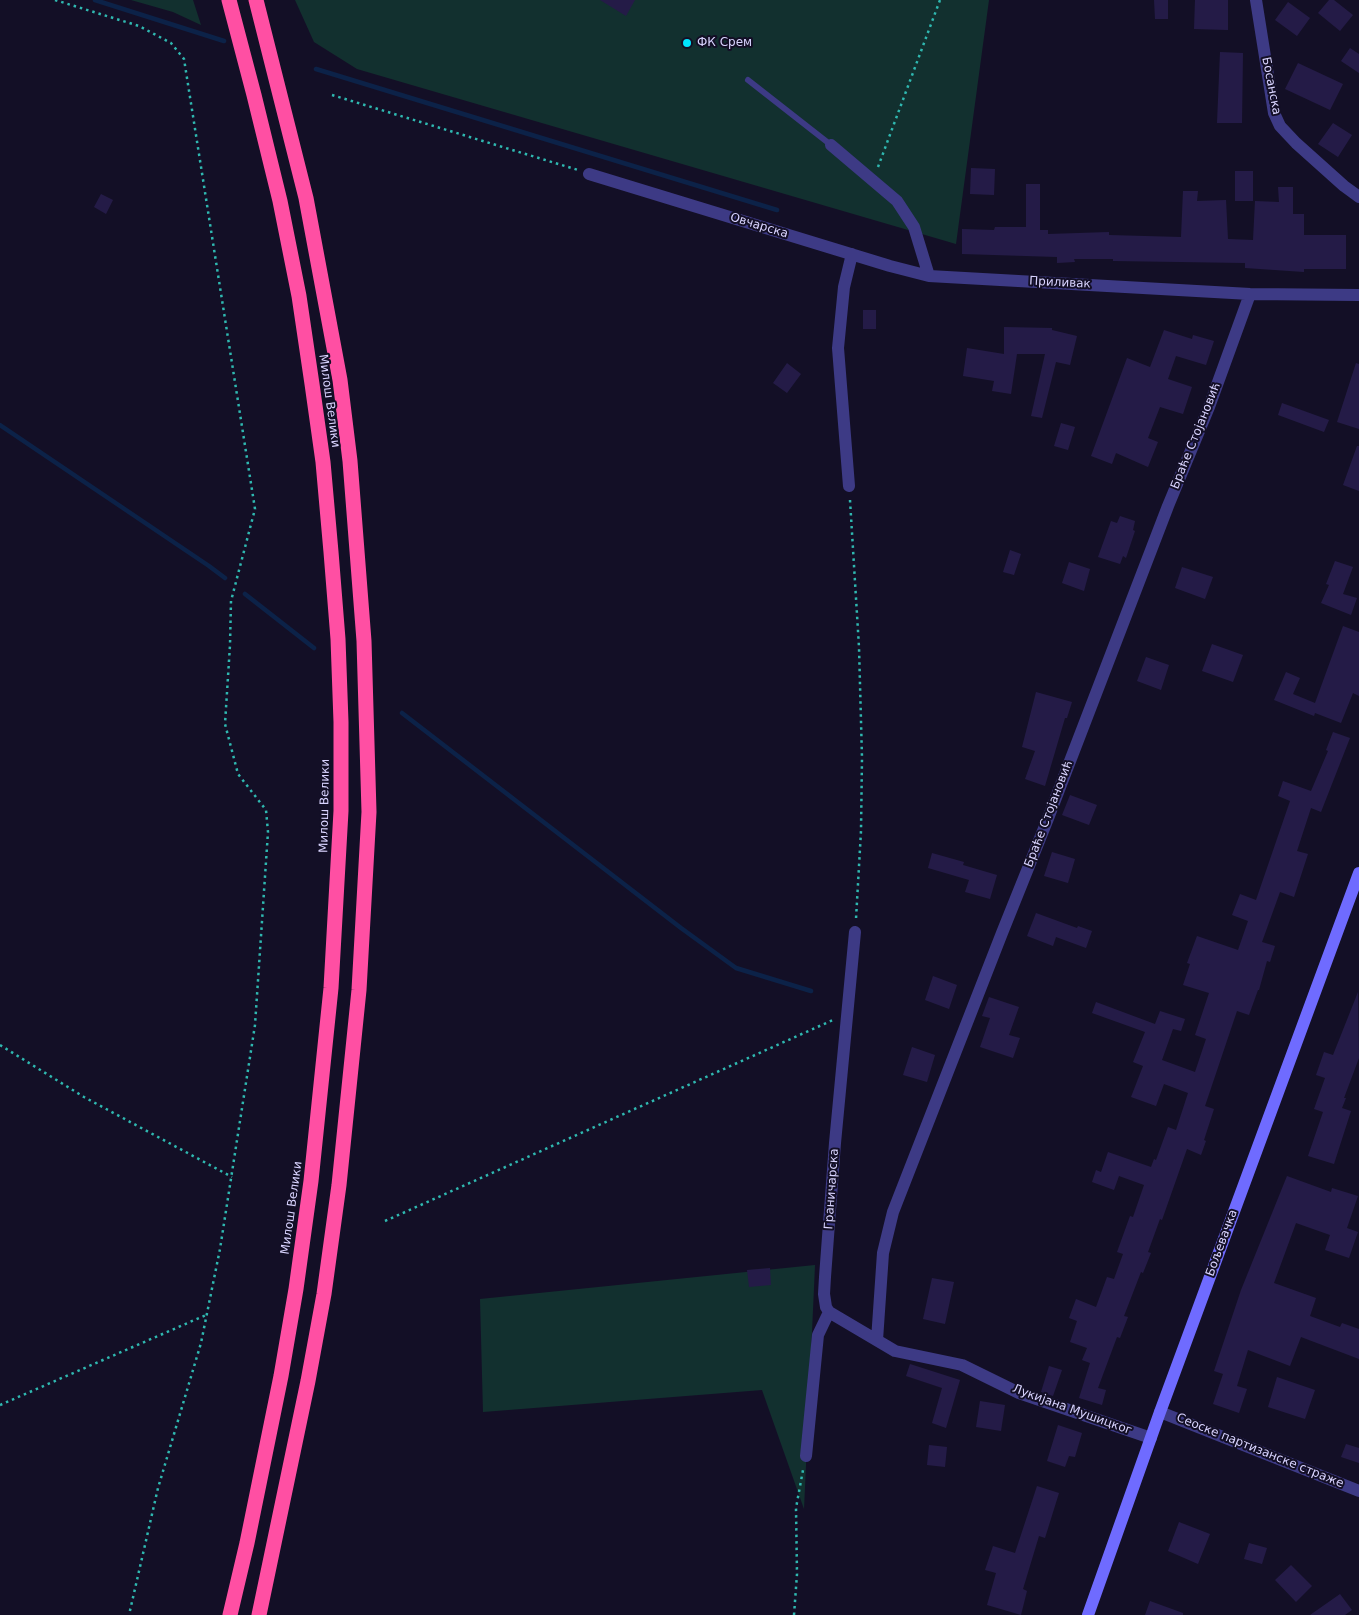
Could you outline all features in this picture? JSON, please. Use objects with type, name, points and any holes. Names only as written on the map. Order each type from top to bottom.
[{"type":"highway","name":"Милош Велики","points":[[229,0],[280,201],[312,384],[323,462],[331,552],[338,639],[341,722],[341,811],[331,988],[311,1181],[296,1289],[281,1376],[247,1543],[230,1615]]},
{"type":"highway","name":"Милош Велики","points":[[256,0],[306,198],[340,380],[350,470],[364,641],[369,812],[359,990],[339,1185],[324,1294],[308,1381],[259,1615]]},
{"type":"main road","name":"Бољевачка","points":[[1088,1615],[1160,1412],[1359,873]]},
{"type":"street","name":"Босанска","points":[[1256,0],[1274,113],[1280,126],[1296,143],[1359,197]]},
{"type":"street","points":[[831,145],[897,201],[914,227],[930,276]]},
{"type":"street","name":"Овчарска","points":[[589,174],[930,276]]},
{"type":"street","points":[[849,486],[838,348],[844,287],[852,254]]},
{"type":"street","name":"Приливак","points":[[930,276],[1250,294],[1359,296]]},
{"type":"street","name":"Браће Стојановић","points":[[876,1340],[883,1253],[893,1212],[1048,821],[1168,506],[1209,407],[1250,294]]},
{"type":"street","name":"Граничарска","points":[[829,1312],[826,1307],[824,1294],[825,1277],[835,1143],[855,932]]},
{"type":"street","points":[[806,1456],[818,1335],[829,1312]]},
{"type":"street","name":"Лукијана Мушицког","points":[[829,1312],[895,1351],[962,1365],[1019,1393],[1151,1438]]},
{"type":"street","name":"Сеоске партизанске страже","points":[[1160,1412],[1359,1491]]},
{"type":"lane","points":[[748,80],[831,145]]},
{"type":"path","points":[[55,0],[139,26],[171,43],[184,59],[255,509],[231,601],[225,724],[238,774],[266,810],[268,832],[255,1025],[220,1249],[206,1315],[193,1370],[158,1488],[129,1615]]},
{"type":"path","points":[[873,180],[940,0]]},
{"type":"path","points":[[332,95],[589,174]]},
{"type":"path","points":[[849,486],[860,647],[862,758],[861,831],[855,932]]},
{"type":"path","points":[[385,1221],[848,1014]]},
{"type":"path","points":[[0,1045],[84,1097],[232,1177]]},
{"type":"path","points":[[0,1405],[206,1315]]},
{"type":"path","points":[[794,1615],[797,1574],[796,1508],[806,1456]]},
{"type":"green space","points":[[131,0],[193,0],[201,25],[173,12]]},
{"type":"green space","points":[[295,0],[989,0],[956,244],[357,69],[314,42]]},
{"type":"green space","points":[[815,1265],[804,1509],[762,1390],[483,1412],[480,1299]]},
{"type":"building","points":[[600,0],[635,0],[626,16]]},
{"type":"building","points":[[1154,0],[1168,0],[1168,19],[1155,19]]},
{"type":"building","points":[[1195,0],[1228,0],[1228,30],[1194,29]]},
{"type":"building","points":[[1329,0],[1334,0],[1353,15],[1340,31],[1318,13]]},
{"type":"building","points":[[1288,2],[1310,18],[1297,36],[1275,20]]},
{"type":"building","points":[[1350,48],[1359,54],[1359,73],[1341,61]]},
{"type":"building","points":[[1220,52],[1243,53],[1242,123],[1217,123]]},
{"type":"building","points":[[1298,63],[1343,84],[1330,110],[1285,89]]},
{"type":"building","points":[[1333,123],[1352,135],[1338,157],[1318,144]]},
{"type":"building","points":[[971,168],[995,169],[994,195],[970,194]]},
{"type":"building","points":[[1235,171],[1253,171],[1253,201],[1235,201]]},
{"type":"building","points":[[1026,184],[1040,184],[1040,230],[1048,230],[1048,234],[1109,232],[1109,235],[1181,237],[1183,191],[1198,191],[1197,201],[1226,200],[1228,239],[1253,240],[1255,201],[1279,202],[1278,187],[1293,187],[1293,214],[1304,214],[1304,235],[1346,235],[1346,269],[1304,269],[1304,272],[1245,268],[1245,263],[1113,261],[1113,259],[1074,259],[1075,262],[1057,263],[1057,257],[962,254],[962,229],[994,230],[995,227],[1026,227]]},
{"type":"building","points":[[101,194],[113,200],[106,214],[94,207]]},
{"type":"building","points":[[863,310],[876,310],[876,329],[863,329]]},
{"type":"building","points":[[1004,327],[1052,328],[1052,330],[1077,336],[1070,365],[1056,362],[1042,418],[1031,416],[1045,354],[1017,354],[1011,394],[992,391],[994,381],[963,376],[967,348],[1004,354]]},
{"type":"building","points":[[1164,330],[1192,339],[1193,335],[1214,341],[1206,365],[1176,356],[1168,379],[1192,387],[1183,414],[1160,407],[1148,438],[1158,442],[1148,467],[1116,453],[1112,464],[1091,456],[1127,358],[1150,367]]},
{"type":"building","points":[[787,363],[801,374],[787,393],[773,383]]},
{"type":"building","points":[[1356,363],[1359,364],[1359,429],[1337,422]]},
{"type":"building","points":[[1282,403],[1329,420],[1324,432],[1278,415]]},
{"type":"building","points":[[1061,423],[1075,427],[1068,450],[1054,446]]},
{"type":"building","points":[[1357,446],[1359,446],[1359,491],[1343,485]]},
{"type":"building","points":[[1120,516],[1135,521],[1133,530],[1135,531],[1126,558],[1123,556],[1120,564],[1098,557],[1111,521],[1117,523]]},
{"type":"building","points":[[1010,550],[1021,554],[1014,575],[1003,572]]},
{"type":"building","points":[[1335,561],[1353,567],[1343,594],[1357,598],[1351,615],[1321,603],[1329,585],[1326,584]]},
{"type":"building","points":[[1069,562],[1090,569],[1084,591],[1062,583]]},
{"type":"building","points":[[1182,567],[1213,577],[1205,599],[1175,588]]},
{"type":"building","points":[[1343,626],[1359,632],[1359,696],[1353,693],[1341,723],[1315,713],[1314,716],[1274,700],[1286,672],[1300,678],[1293,694],[1315,703]]},
{"type":"building","points":[[1212,644],[1243,655],[1233,682],[1202,671]]},
{"type":"building","points":[[1146,657],[1169,665],[1161,690],[1137,681]]},
{"type":"building","points":[[1036,692],[1072,702],[1067,718],[1065,718],[1045,786],[1025,779],[1035,751],[1022,747]]},
{"type":"building","points":[[1333,732],[1350,738],[1321,812],[1311,808],[1297,851],[1308,854],[1294,897],[1280,892],[1262,942],[1275,946],[1270,962],[1267,961],[1259,990],[1249,1015],[1237,1011],[1205,1106],[1214,1109],[1201,1155],[1187,1149],[1162,1220],[1160,1219],[1148,1252],[1151,1253],[1143,1273],[1141,1272],[1124,1316],[1128,1317],[1120,1338],[1117,1337],[1098,1388],[1106,1390],[1102,1405],[1079,1398],[1090,1363],[1082,1360],[1087,1348],[1070,1342],[1077,1321],[1069,1318],[1076,1299],[1096,1307],[1107,1277],[1114,1279],[1123,1254],[1117,1252],[1130,1216],[1133,1217],[1144,1185],[1119,1176],[1114,1190],[1092,1182],[1096,1170],[1101,1172],[1108,1152],[1151,1167],[1154,1159],[1156,1160],[1168,1127],[1176,1130],[1188,1093],[1164,1084],[1156,1106],[1131,1097],[1143,1066],[1133,1062],[1145,1032],[1092,1013],[1096,1002],[1155,1024],[1160,1011],[1185,1019],[1181,1031],[1173,1029],[1162,1060],[1195,1072],[1206,1039],[1195,1035],[1209,993],[1183,985],[1190,964],[1187,963],[1197,936],[1238,950],[1248,921],[1232,915],[1240,894],[1256,900],[1290,801],[1278,796],[1283,781],[1311,791],[1328,751],[1326,750]]},
{"type":"building","points":[[1070,795],[1097,805],[1089,825],[1062,815]]},
{"type":"building","points":[[1052,852],[1075,859],[1068,883],[1044,876]]},
{"type":"building","points":[[932,853],[964,862],[963,865],[997,875],[990,899],[965,892],[969,880],[928,868]]},
{"type":"building","points":[[1036,913],[1077,928],[1078,926],[1092,931],[1086,948],[1056,937],[1053,946],[1027,936]]},
{"type":"building","points":[[933,976],[957,985],[949,1009],[925,1000]]},
{"type":"building","points":[[1358,992],[1359,1058],[1344,1098],[1346,1098],[1342,1108],[1351,1111],[1334,1164],[1308,1156],[1323,1112],[1314,1109],[1325,1078],[1316,1075],[1324,1052],[1333,1055]]},
{"type":"building","points":[[989,997],[1019,1007],[1009,1035],[1020,1038],[1013,1058],[980,1047],[990,1018],[982,1016]]},
{"type":"building","points":[[912,1047],[935,1055],[927,1082],[903,1075]]},
{"type":"building","points":[[1287,1176],[1331,1192],[1332,1188],[1358,1196],[1347,1228],[1358,1232],[1349,1258],[1325,1250],[1330,1235],[1296,1223],[1274,1283],[1316,1298],[1310,1316],[1340,1327],[1342,1323],[1359,1329],[1359,1359],[1301,1337],[1290,1366],[1248,1350],[1237,1386],[1247,1389],[1239,1413],[1213,1404],[1223,1374],[1214,1371],[1241,1290]]},
{"type":"building","points":[[770,1268],[771,1285],[749,1287],[747,1270]]},
{"type":"building","points":[[932,1278],[954,1282],[945,1324],[923,1319]]},
{"type":"building","points":[[910,1364],[960,1380],[946,1428],[932,1423],[942,1388],[906,1376]]},
{"type":"building","points":[[1049,1366],[1062,1370],[1053,1396],[1041,1392]]},
{"type":"building","points":[[1277,1377],[1315,1390],[1305,1419],[1268,1407]]},
{"type":"building","points":[[980,1401],[1005,1405],[1001,1431],[976,1427]]},
{"type":"building","points":[[1058,1425],[1082,1433],[1075,1457],[1069,1456],[1065,1467],[1047,1461]]},
{"type":"building","points":[[1346,1444],[1359,1448],[1359,1463],[1341,1457]]},
{"type":"building","points":[[929,1445],[947,1447],[945,1467],[927,1465]]},
{"type":"building","points":[[1037,1486],[1059,1493],[1045,1538],[1039,1536],[1023,1589],[1027,1591],[1021,1615],[987,1605],[996,1573],[985,1570],[993,1546],[1015,1553]]},
{"type":"building","points":[[1179,1522],[1210,1534],[1198,1564],[1168,1551]]},
{"type":"building","points":[[1249,1543],[1267,1548],[1262,1564],[1244,1559]]},
{"type":"building","points":[[1291,1565],[1312,1586],[1296,1602],[1275,1580]]},
{"type":"building","points":[[1340,1594],[1352,1610],[1345,1615],[1310,1615]]},
{"type":"building","points":[[1150,1601],[1183,1613],[1183,1615],[1145,1615]]},
{"type":"waterway","points":[[95,0],[224,41]]},
{"type":"waterway","points":[[316,69],[777,210]]},
{"type":"waterway","points":[[0,425],[225,578]]},
{"type":"waterway","points":[[245,594],[314,648]]},
{"type":"waterway","points":[[402,713],[681,928],[736,968],[811,991]]},
{"type":"place","name":"ФК Срем","points":[[687,43]]}]
